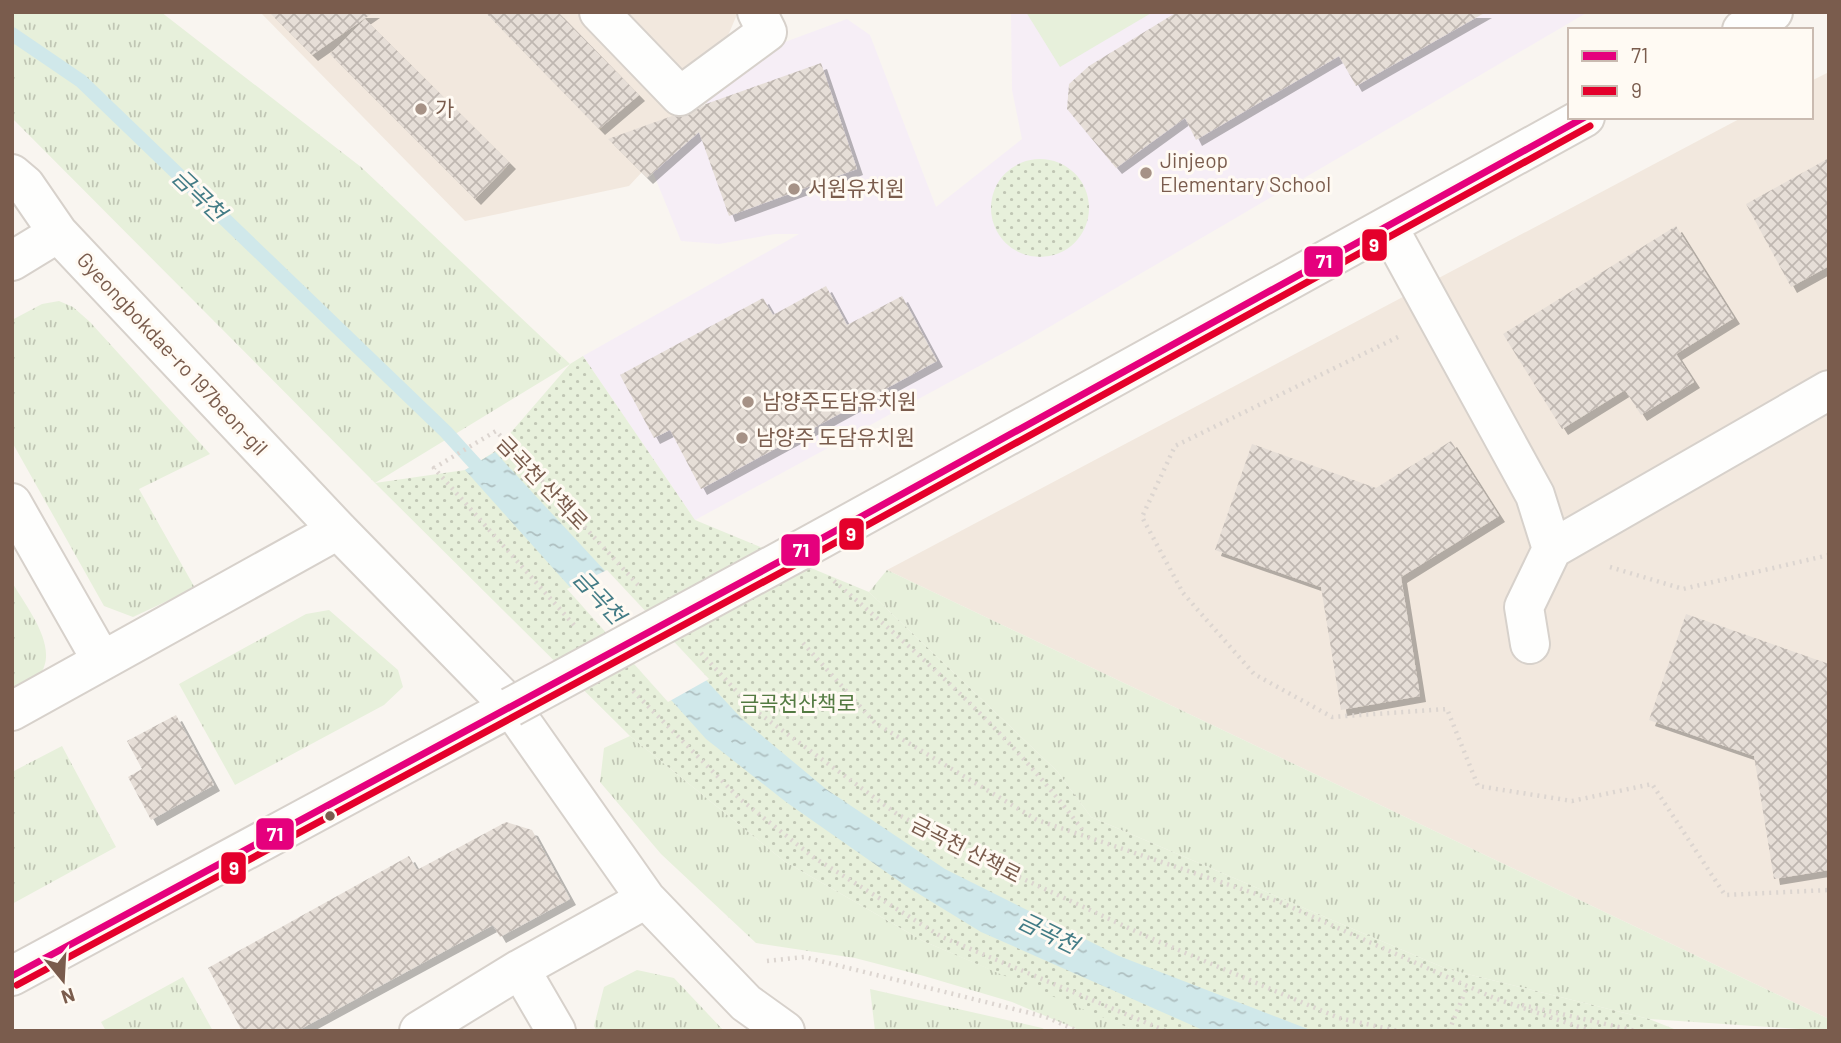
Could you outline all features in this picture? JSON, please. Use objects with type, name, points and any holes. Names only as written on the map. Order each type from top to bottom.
[{"type":"street","points":[[599,12],[680,96],[767,32],[757,12]]},
{"type":"street","points":[[1745,28],[1773,12]]},
{"type":"street","points":[[12,976],[799,551],[1581,119]]},
{"type":"street","name":"Gyeongbokdae-ro 197beon-gil","points":[[12,174],[25,185],[58,233],[338,530],[511,707],[646,899],[746,1003],[785,1031]]},
{"type":"street","points":[[1388,227],[1535,495],[1552,549]]},
{"type":"street","points":[[12,261],[58,233]]},
{"type":"street","points":[[1530,644],[1524,607],[1552,549],[1829,390]]},
{"type":"street","points":[[12,503],[102,661]]},
{"type":"street","points":[[12,710],[338,530]]},
{"type":"street","points":[[419,1031],[520,969],[646,899]]},
{"type":"street","points":[[520,969],[556,1031]]},
{"type":"path","points":[[1438,318],[1175,446],[1142,517],[1183,593],[1254,674],[1332,717],[1447,709],[1478,786],[1572,801],[1652,784],[1725,895],[1829,890]]},
{"type":"path","name":"금곡천 산책로","points":[[581,633],[434,468],[496,431],[648,596]]},
{"type":"path","points":[[1552,549],[1684,589],[1829,555]]},
{"type":"path","points":[[799,551],[937,669],[1054,792],[1085,834]]},
{"type":"path","points":[[803,643],[876,723],[1037,820],[1280,902],[1467,987],[1591,1031]]},
{"type":"path","name":"금곡천 산책로","points":[[696,647],[753,709],[897,814],[1004,870],[1149,937],[1339,1018],[1398,1031]]},
{"type":"path","points":[[627,685],[740,799],[813,857],[942,937],[1166,1031]]},
{"type":"path","points":[[713,967],[804,957],[1046,1017],[1078,1031]]},
{"type":"path","points":[[1449,1031],[1467,987]]},
{"type":"path","points":[[1494,998],[1636,1031]]},
{"type":"shaded area","points":[[260,12],[738,12],[694,116],[629,186],[465,221]]},
{"type":"shaded area","points":[[1011,12],[1588,12],[1027,340],[695,520],[583,356],[799,234],[775,234],[719,244],[681,241],[652,170],[704,116],[712,78],[720,66],[847,19],[870,35],[936,207],[1022,139],[1012,90]]},
{"type":"shaded area","points":[[1829,72],[1829,1019],[887,570],[1739,119],[1813,119],[1813,80]]},
{"type":"green space","points":[[12,12],[161,12],[361,167],[570,364],[375,483],[12,118]]},
{"type":"green space","points":[[1026,12],[1153,12],[1060,67]]},
{"type":"green space","points":[[1040,159],[1059,162],[1075,173],[1086,189],[1089,208],[1086,227],[1075,243],[1059,254],[1040,257],[1021,254],[1005,243],[994,227],[991,208],[994,189],[1005,173],[1021,162]]},
{"type":"green space","points":[[59,301],[73,307],[90,322],[210,454],[139,489],[195,588],[133,617],[104,606],[12,442],[12,320],[42,304]]},
{"type":"green space","name":"금곡천산책로","points":[[583,356],[695,520],[869,592],[1057,771],[1091,817],[1447,969],[1649,1019],[1679,1031],[1137,1031],[923,941],[784,861],[630,736],[375,483],[465,470],[494,452],[570,364]]},
{"type":"green space","points":[[887,570],[1829,1019],[1829,1031],[1649,1019],[1447,969],[1091,817],[1057,771],[869,592]]},
{"type":"green space","points":[[12,582],[39,628],[46,653],[45,665],[39,676],[12,696]]},
{"type":"green space","points":[[329,610],[398,670],[403,687],[384,705],[235,785],[179,684],[306,614]]},
{"type":"green space","points":[[630,736],[784,861],[923,941],[1137,1031],[1081,1031],[1012,1002],[924,976],[855,958],[756,943],[661,854],[600,782],[604,748]]},
{"type":"green space","points":[[62,746],[116,847],[12,904],[12,772]]},
{"type":"green space","points":[[637,970],[674,978],[724,1031],[597,1031],[594,1026],[604,987]]},
{"type":"green space","points":[[183,977],[213,1031],[106,1031],[101,1022]]},
{"type":"green space","points":[[870,989],[1042,1028],[1048,1031],[875,1031]]},
{"type":"water","name":"금곡천","points":[[495,452],[742,719],[826,789],[945,869],[1119,956],[1313,1031],[1205,1031],[981,932],[906,886],[786,802],[706,739],[465,470]]},
{"type":"pier","points":[[607,570],[709,679],[668,702],[567,589]]},
{"type":"building","points":[[269,12],[374,12],[312,55]]},
{"type":"building","points":[[485,12],[558,12],[639,95],[599,129]]},
{"type":"building","points":[[1177,12],[1486,12],[1356,86],[1339,56],[1196,140],[1185,118],[1116,168],[1067,109],[1069,84],[1089,66]]},
{"type":"building","name":"가","points":[[365,19],[510,163],[475,199],[330,54]]},
{"type":"building","name":"서원유치원","points":[[821,63],[857,169],[729,216],[699,132],[647,178],[608,139],[672,116],[684,117],[706,104]]},
{"type":"building","points":[[1829,158],[1829,266],[1791,287],[1746,204]]},
{"type":"building","points":[[1676,226],[1734,318],[1676,354],[1694,382],[1641,415],[1625,390],[1562,429],[1503,334]]},
{"type":"building","name":"남양주도담유치원","points":[[826,286],[847,325],[902,296],[937,361],[701,489],[670,430],[654,438],[620,375],[763,298],[773,315]]},
{"type":"building","points":[[1451,441],[1499,516],[1401,577],[1420,696],[1341,710],[1321,587],[1215,550],[1252,444],[1376,488]]},
{"type":"building","points":[[1686,614],[1829,664],[1829,870],[1774,879],[1754,756],[1649,720]]},
{"type":"building","points":[[176,715],[214,785],[151,820],[128,777],[142,769],[127,741]]},
{"type":"building","points":[[506,822],[532,830],[570,899],[500,937],[493,925],[297,1031],[242,1031],[208,968],[409,856],[417,870]]},
{"type":"waterway","name":"금곡천","points":[[12,34],[81,81],[446,432],[486,476]]},
{"type":"transit line","name":"71","points":[[12,976],[799,551],[1581,119]]},
{"type":"transit line","name":"9","points":[[17,985],[804,560],[1590,126]]},
{"type":"place","name":"가","points":[[421,109]]},
{"type":"place","name":"Jinjeop Elementary School","points":[[1146,173]]},
{"type":"place","name":"서원유치원","points":[[794,189]]},
{"type":"place","name":"남양주도담유치원","points":[[748,402]]},
{"type":"place","name":"남양주 도담유치원","points":[[742,438]]}]
